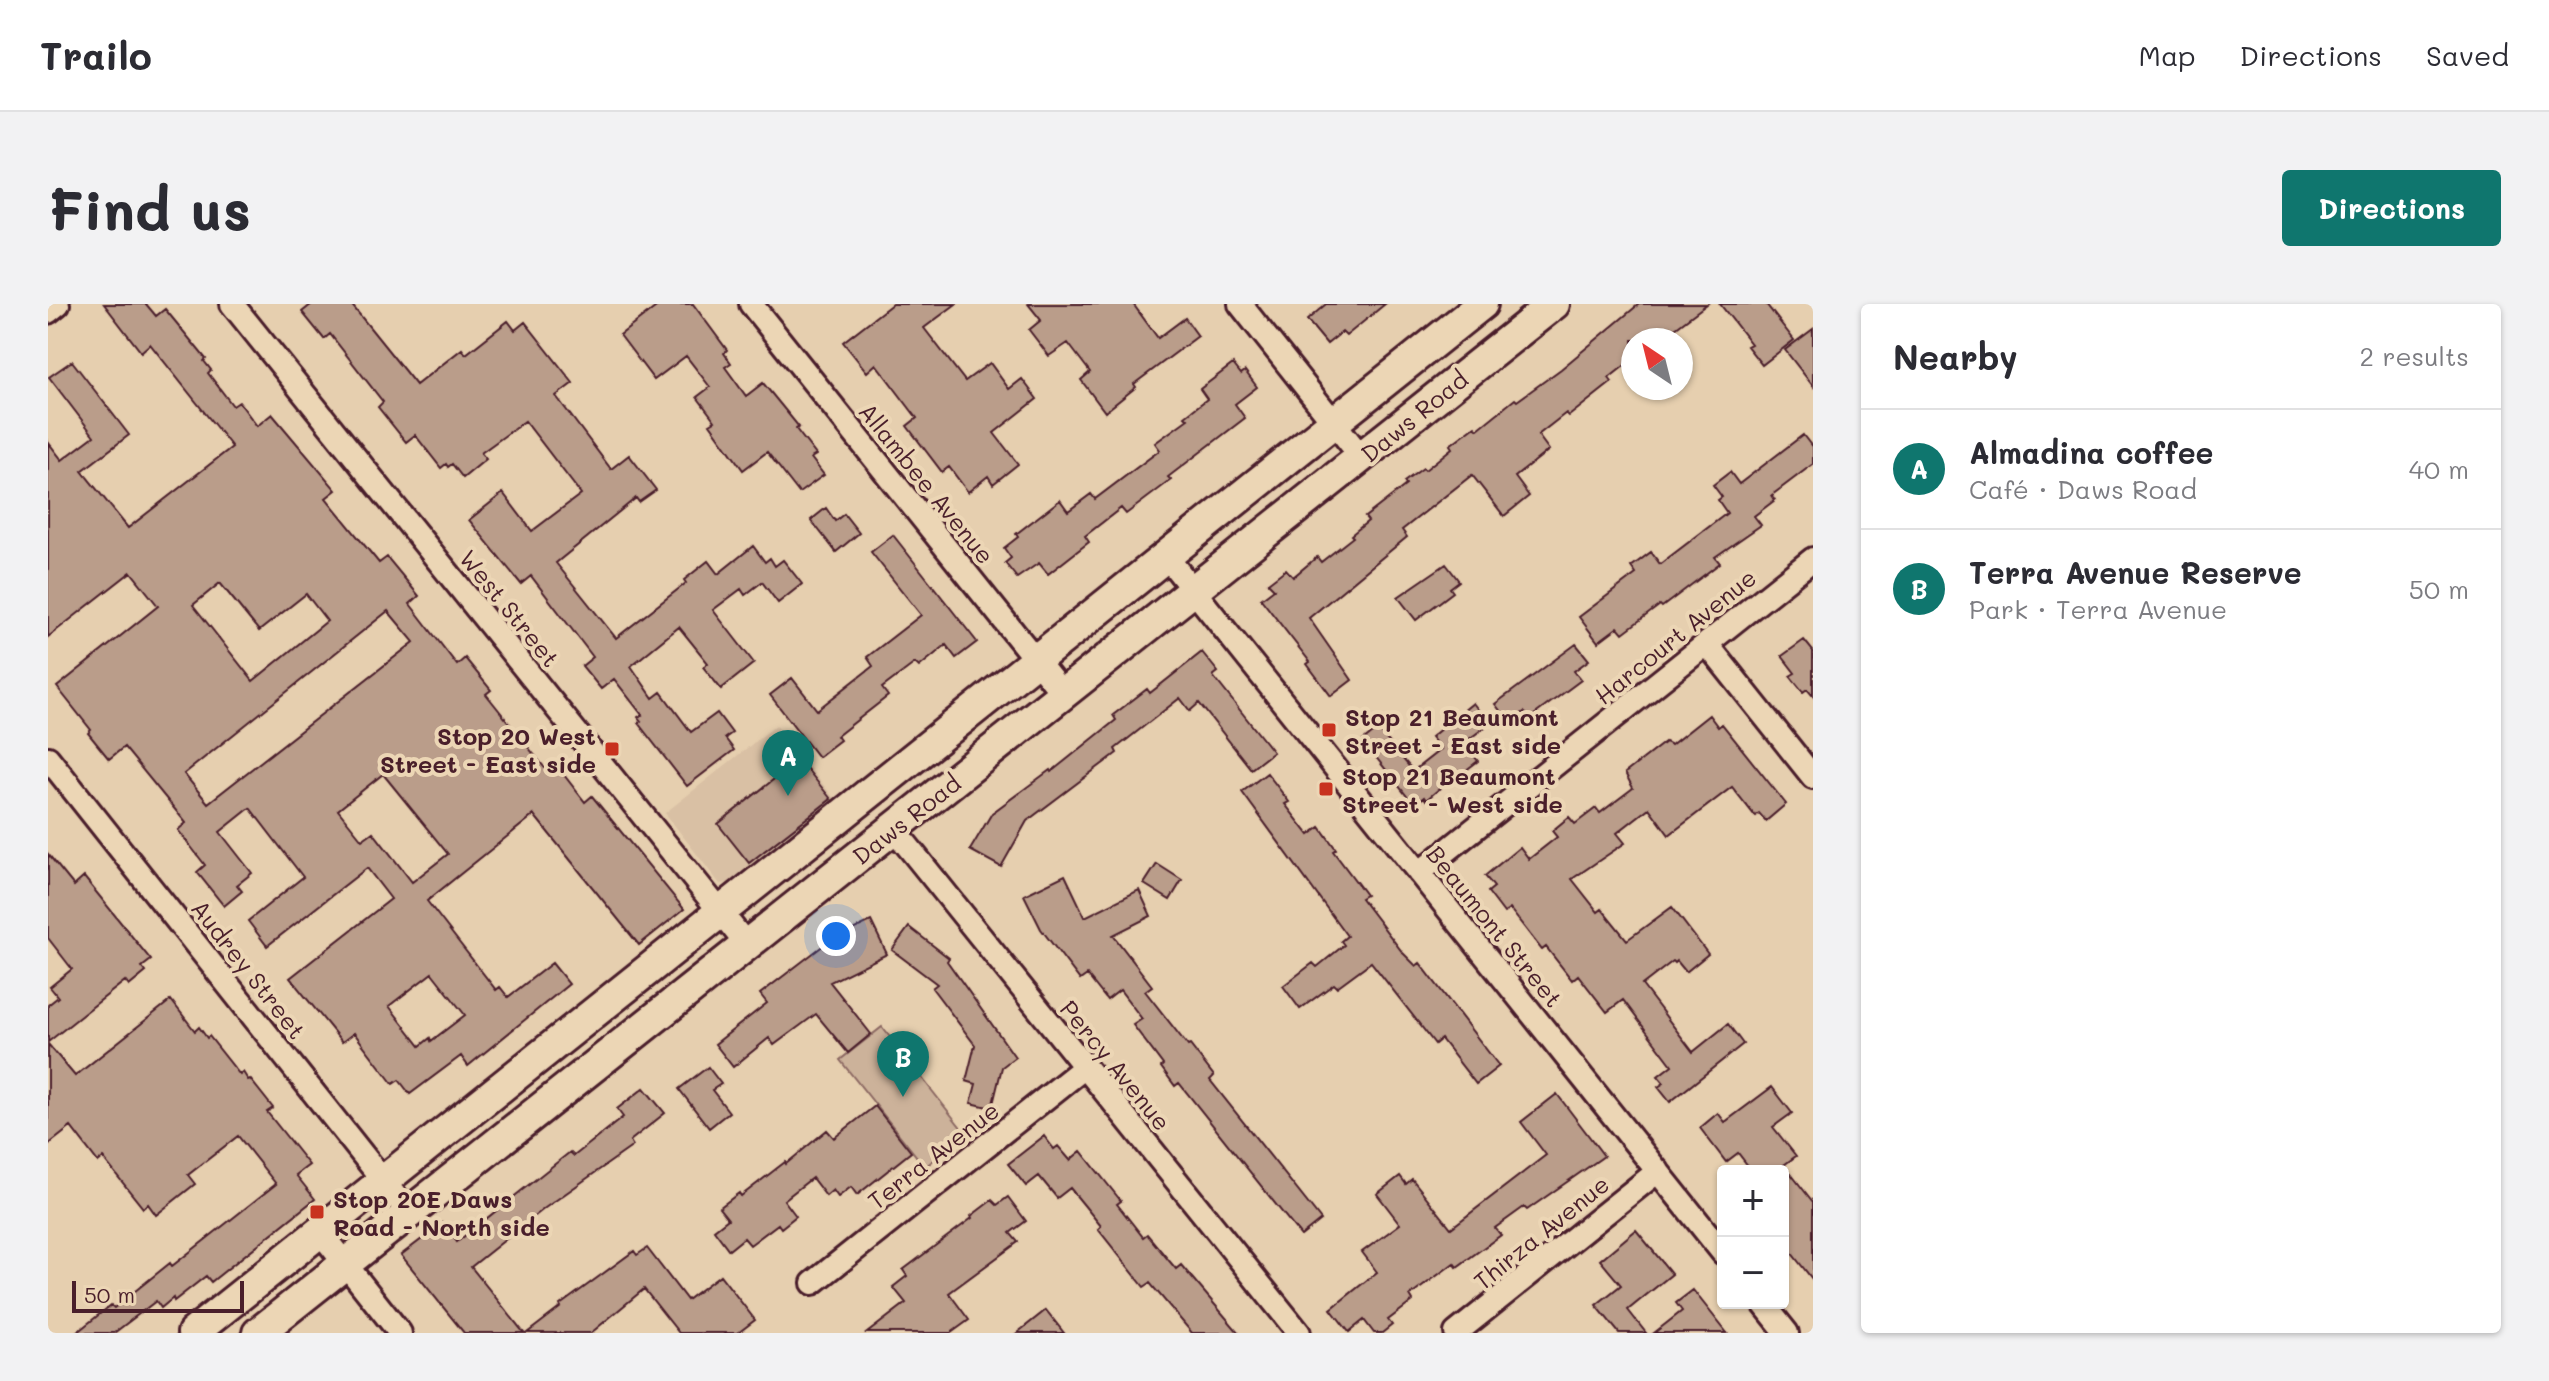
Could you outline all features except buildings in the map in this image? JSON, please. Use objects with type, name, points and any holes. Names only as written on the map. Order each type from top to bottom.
[{"type":"main road","name":"Daws Road","points":[[193,1333],[1482,304]]},
{"type":"main road","name":"Daws Road","points":[[258,1333],[1554,304]]},
{"type":"street","points":[[48,312],[58,304]]},
{"type":"street","name":"West Street","points":[[232,304],[747,945]]},
{"type":"street","name":"Allambee Avenue","points":[[751,304],[1063,694]]},
{"type":"street","points":[[1240,304],[1362,458]]},
{"type":"street","name":"Beaumont Street","points":[[1166,556],[1717,1245]]},
{"type":"street","name":"Harcourt Avenue","points":[[1419,873],[1813,559]]},
{"type":"street","points":[[1707,644],[1813,777]]},
{"type":"street","name":"Audrey Street","points":[[48,758],[409,1213]]},
{"type":"street","name":"Percy Avenue","points":[[894,829],[1299,1333]]},
{"type":"street","name":"Terra Avenue","points":[[813,1283],[1085,1067]]},
{"type":"street","name":"Thirza Avenue","points":[[1456,1333],[1658,1171]]},
{"type":"street","points":[[320,1232],[400,1333]]},
{"type":"street","points":[[1768,1309],[1787,1333]]},
{"type":"shaded area","points":[[776,725],[837,802],[737,882],[720,884],[665,813]]},
{"type":"shaded area","points":[[882,1027],[966,1134],[925,1167],[840,1060]]},
{"type":"place","name":"Stop 21 Beaumont Street - East side","points":[[1329,730]]},
{"type":"place","name":"Stop 20 West Street - East side","points":[[612,749]]},
{"type":"place","name":"Stop 21 Beaumont Street - West side","points":[[1326,789]]},
{"type":"place","name":"Almadina coffee","points":[[788,796]]},
{"type":"place","name":"Terra Avenue Reserve","points":[[903,1097]]},
{"type":"place","name":"Stop 20E Daws Road - North side","points":[[317,1212]]}]
